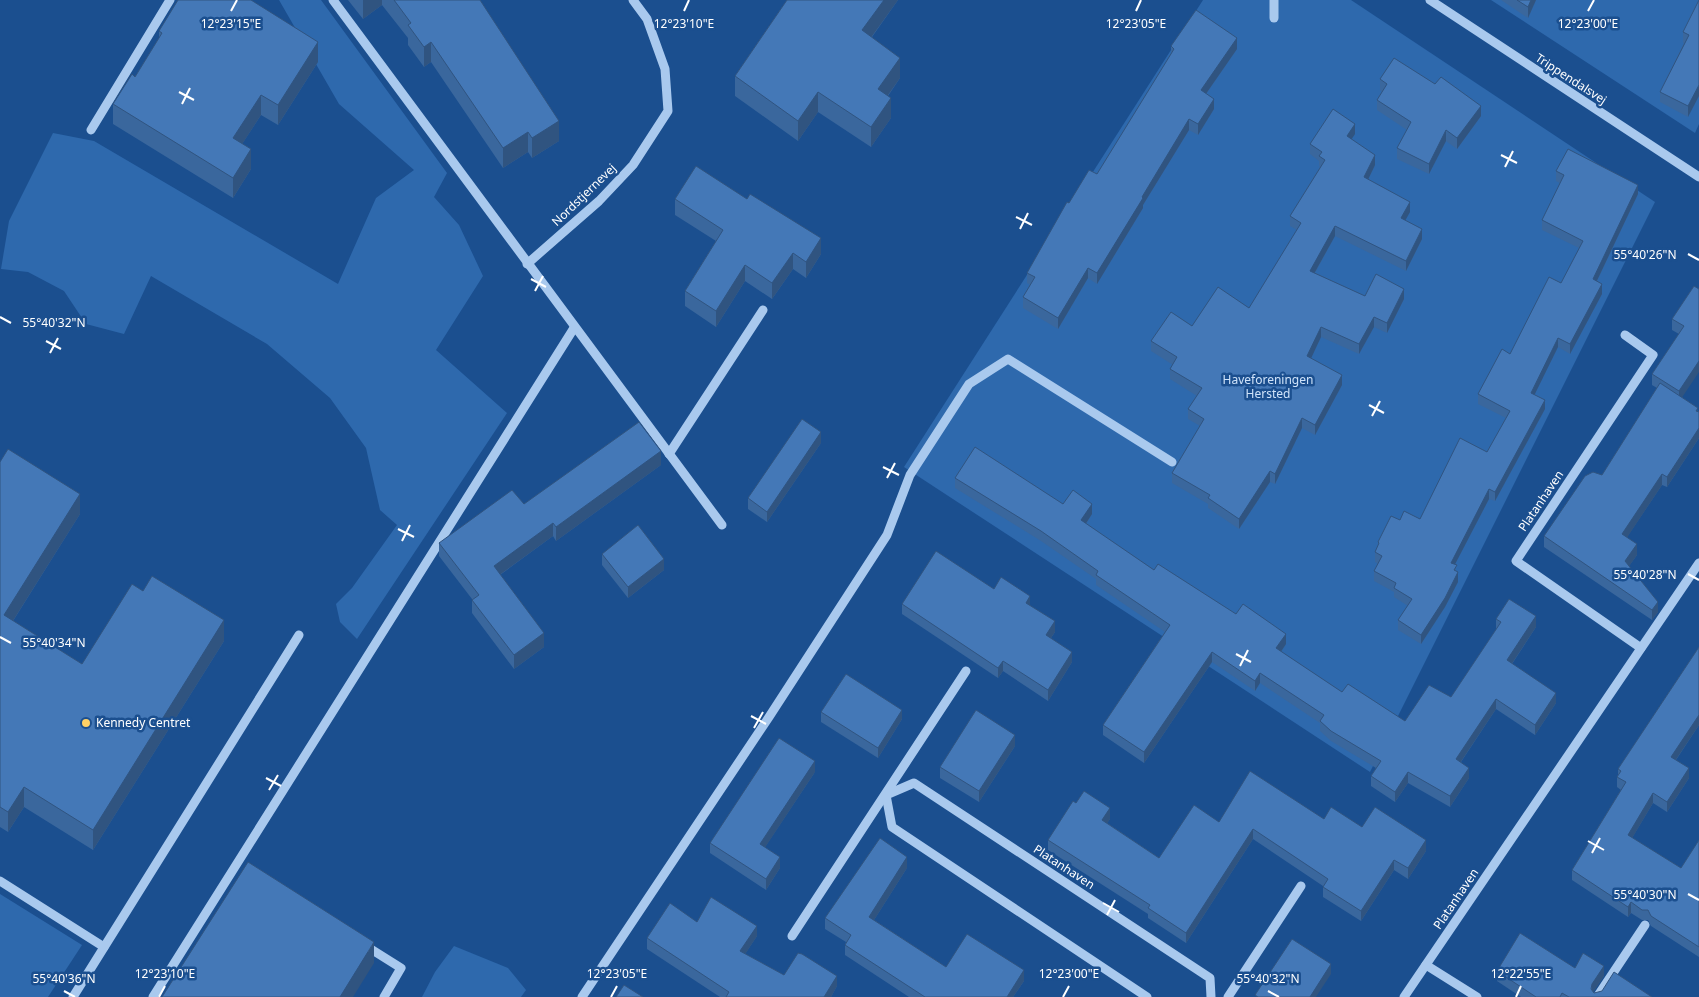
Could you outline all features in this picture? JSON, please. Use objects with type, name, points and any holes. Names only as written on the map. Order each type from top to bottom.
[{"type":"street","points":[[91,130],[170,0]]},
{"type":"street","points":[[334,0],[574,328],[722,525]]},
{"type":"street","name":"Nordstjernevej","points":[[527,264],[599,201],[633,165],[668,111],[665,69],[647,19],[633,0]]},
{"type":"street","points":[[1274,0],[1274,18]]},
{"type":"street","name":"Trippendalsvej","points":[[1430,0],[1699,177]]},
{"type":"street","points":[[669,454],[763,310]]},
{"type":"street","points":[[153,997],[241,867],[574,328]]},
{"type":"street","name":"Platanhaven","points":[[1625,336],[1653,355],[1516,561],[1641,648]]},
{"type":"street","points":[[582,997],[769,717],[887,535],[910,476],[969,384],[1008,359],[1172,462]]},
{"type":"street","name":"Platanhaven","points":[[1404,997],[1699,563]]},
{"type":"street","points":[[73,997],[299,635]]},
{"type":"street","points":[[792,936],[886,796],[966,671]]},
{"type":"street","name":"Platanhaven","points":[[886,796],[914,783],[1210,978],[1211,997]]},
{"type":"street","points":[[886,796],[892,827],[1147,997]]},
{"type":"street","points":[[0,882],[104,947]]},
{"type":"street","points":[[1228,997],[1301,886]]},
{"type":"street","points":[[1597,997],[1645,925]]},
{"type":"street","points":[[360,942],[401,968],[384,997]]},
{"type":"street","points":[[1426,965],[1477,997]]},
{"type":"green space","points":[[279,0],[321,0],[447,173],[434,197],[459,225],[483,276],[436,350],[507,413],[357,639],[340,622],[336,604],[352,588],[397,525],[380,510],[366,448],[330,398],[267,344],[151,276],[124,334],[86,324],[64,291],[28,272],[1,269],[9,221],[53,133],[94,141],[338,284],[376,198],[414,170],[339,104]]},
{"type":"green space","name":"Haveforeningen Hersted","points":[[1203,0],[1351,0],[1655,202],[1370,772],[904,467]]},
{"type":"green space","points":[[1491,0],[1699,0],[1699,124],[1695,133]]},
{"type":"green space","points":[[0,894],[82,945],[48,997],[0,997]]},
{"type":"green space","points":[[454,946],[508,968],[526,990],[521,997],[422,997],[435,972]]},
{"type":"building","points":[[178,0],[251,0],[318,42],[278,105],[261,95],[233,138],[251,149],[233,178],[113,104],[132,74],[135,77],[162,33],[159,31]]},
{"type":"building","points":[[394,0],[480,0],[559,121],[532,138],[528,132],[503,148],[431,42],[424,47],[408,25],[411,23]]},
{"type":"building","points":[[787,0],[884,0],[862,30],[900,58],[878,89],[891,98],[871,127],[818,92],[798,121],[735,76]]},
{"type":"building","points":[[1517,0],[1531,0],[1528,7]]},
{"type":"building","points":[[1699,0],[1699,85],[1688,106],[1660,92],[1689,35],[1683,32]]},
{"type":"building","points":[[1196,10],[1237,38],[1201,90],[1214,99],[1198,124],[1189,119],[1097,273],[1088,268],[1058,318],[1023,297],[1035,277],[1027,273],[1067,202],[1069,203],[1089,170],[1097,174],[1174,49],[1171,46]]},
{"type":"building","points":[[1394,58],[1435,84],[1441,77],[1481,106],[1457,138],[1446,130],[1429,164],[1397,148],[1411,122],[1377,100],[1387,84],[1380,79]]},
{"type":"building","points":[[1333,109],[1355,124],[1347,136],[1375,155],[1364,177],[1410,202],[1401,218],[1422,229],[1406,261],[1335,226],[1310,271],[1365,296],[1376,274],[1404,289],[1387,323],[1374,317],[1359,344],[1321,327],[1307,356],[1342,375],[1315,425],[1302,418],[1275,474],[1270,471],[1239,519],[1208,498],[1210,495],[1172,473],[1204,419],[1188,409],[1202,388],[1170,369],[1177,357],[1151,341],[1171,312],[1192,326],[1218,287],[1249,308],[1301,223],[1290,216],[1325,160],[1319,156],[1322,152],[1310,144]]},
{"type":"building","points":[[1568,149],[1638,185],[1593,279],[1602,284],[1570,344],[1558,338],[1531,393],[1545,400],[1495,492],[1489,489],[1451,563],[1457,565],[1454,570],[1458,572],[1445,598],[1421,635],[1398,620],[1412,599],[1394,588],[1396,583],[1374,571],[1382,556],[1375,552],[1378,542],[1391,516],[1400,520],[1404,511],[1420,519],[1460,438],[1487,452],[1510,411],[1478,394],[1502,349],[1510,354],[1549,277],[1561,283],[1583,241],[1542,220],[1564,175],[1556,171]]},
{"type":"building","points":[[696,166],[747,199],[750,194],[821,238],[806,262],[793,253],[772,283],[745,265],[716,311],[685,291],[723,230],[675,199]]},
{"type":"building","points":[[1694,286],[1699,289],[1699,361],[1679,391],[1652,374],[1684,326],[1672,319]]},
{"type":"building","points":[[1660,383],[1698,408],[1696,411],[1699,412],[1699,428],[1667,477],[1662,474],[1622,534],[1637,544],[1625,561],[1658,602],[1652,610],[1544,536],[1585,476],[1593,472],[1602,475]]},
{"type":"building","points":[[802,419],[821,432],[767,512],[748,498]]},
{"type":"building","points":[[639,422],[661,451],[556,527],[553,523],[494,566],[544,633],[514,655],[472,600],[479,595],[439,543],[512,490],[524,504]]},
{"type":"building","points":[[975,447],[1063,504],[1073,490],[1092,504],[1081,520],[1154,570],[1158,564],[1236,614],[1243,604],[1286,634],[1276,648],[1342,692],[1348,684],[1405,721],[1429,685],[1451,697],[1501,622],[1496,619],[1509,599],[1536,616],[1507,660],[1556,693],[1535,725],[1496,699],[1456,759],[1469,768],[1450,796],[1408,772],[1395,792],[1371,776],[1381,761],[1331,731],[1320,721],[1324,715],[1260,673],[1255,681],[1212,652],[1144,752],[1103,725],[1170,625],[1096,575],[1098,571],[1041,531],[955,478]]},
{"type":"building","points":[[8,449],[80,494],[4,615],[82,664],[132,584],[143,591],[152,576],[224,620],[93,830],[24,787],[8,812],[0,807],[0,462]]},
{"type":"building","points":[[638,525],[664,559],[628,587],[602,554]]},
{"type":"building","points":[[936,551],[994,589],[1001,577],[1030,596],[1026,603],[1055,621],[1046,635],[1072,652],[1048,690],[1003,661],[998,668],[902,604]]},
{"type":"building","points":[[1699,647],[1699,715],[1671,757],[1689,768],[1667,802],[1653,793],[1628,835],[1681,868],[1699,840],[1699,947],[1651,916],[1648,910],[1642,910],[1631,902],[1628,907],[1572,870],[1626,782],[1617,777],[1621,771],[1618,769]]},
{"type":"building","points":[[846,674],[902,710],[878,748],[821,712]]},
{"type":"building","points":[[976,710],[1015,735],[979,791],[940,767]]},
{"type":"building","points":[[779,738],[815,761],[760,844],[780,857],[766,879],[710,843]]},
{"type":"building","points":[[1250,771],[1324,819],[1331,807],[1362,827],[1375,807],[1426,840],[1408,868],[1394,860],[1361,911],[1323,887],[1328,879],[1253,829],[1186,933],[1148,908],[1150,905],[1048,840],[1073,801],[1076,803],[1084,791],[1110,808],[1102,820],[1159,858],[1194,805],[1219,822]]},
{"type":"building","points":[[880,838],[907,857],[869,917],[946,967],[967,934],[1024,970],[1007,997],[925,997],[845,945],[851,935],[825,918]]},
{"type":"building","points":[[248,862],[374,942],[340,997],[162,997]]},
{"type":"building","points":[[711,897],[757,926],[740,951],[784,975],[798,953],[802,954],[837,976],[824,997],[726,997],[729,992],[647,938],[670,903],[697,922]]},
{"type":"building","points":[[1520,933],[1575,968],[1583,953],[1604,966],[1592,984],[1591,989],[1594,993],[1602,991],[1614,972],[1652,997],[1569,997],[1562,993],[1560,997],[1536,997],[1497,971]]},
{"type":"building","points":[[1292,939],[1331,964],[1310,997],[1258,997],[1255,995]]},
{"type":"building","points":[[624,985],[643,997],[616,997]]},
{"type":"place","name":"Kennedy Centret","points":[[86,723]]}]
